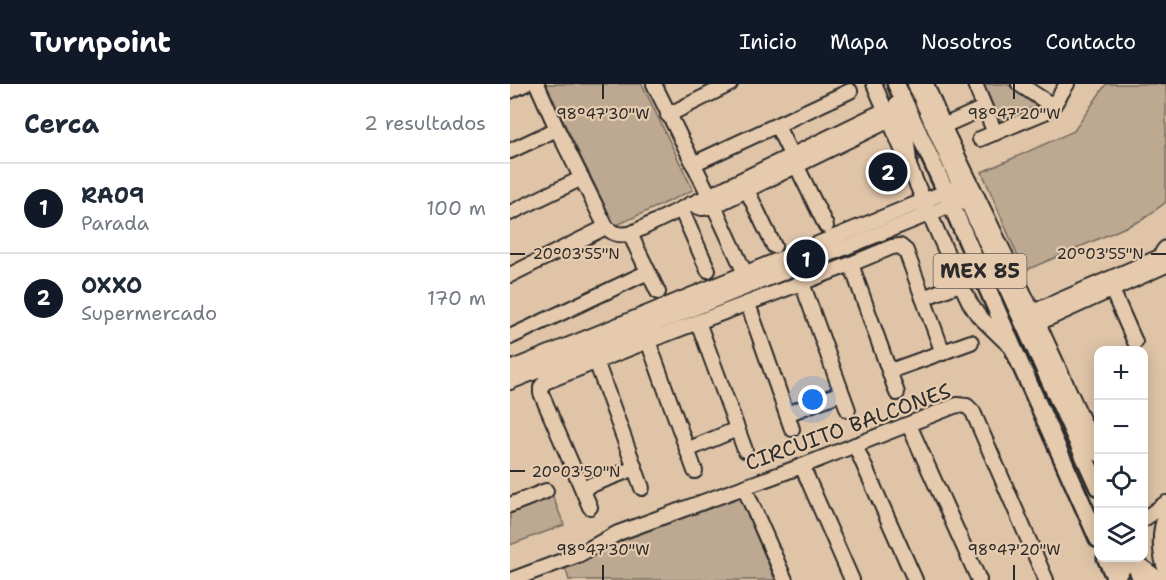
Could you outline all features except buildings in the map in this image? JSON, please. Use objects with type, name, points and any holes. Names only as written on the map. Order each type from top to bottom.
[{"type":"main road","points":[[891,84],[905,135],[908,162]]},
{"type":"main road","name":"MEX 85","points":[[896,84],[932,162],[962,193],[962,231],[1014,350],[1094,521]]},
{"type":"main road","name":"MEX 85","points":[[916,84],[952,155],[962,193],[980,226],[1094,478]]},
{"type":"main road","points":[[932,162],[943,164],[952,155]]},
{"type":"main road","points":[[962,231],[965,226],[973,224],[980,226]]},
{"type":"main road","points":[[1109,562],[1116,580]]},
{"type":"main road","points":[[1116,580],[1122,567],[1128,562]]},
{"type":"main road","points":[[1134,562],[1142,580]]},
{"type":"street","points":[[510,91],[525,84]]},
{"type":"street","points":[[537,84],[557,129],[609,230],[620,235],[630,234],[686,207],[702,208],[887,115]]},
{"type":"street","points":[[654,84],[748,279],[752,302],[792,429]]},
{"type":"street","points":[[668,115],[730,84]]},
{"type":"street","points":[[874,84],[960,284],[978,315],[1014,350]]},
{"type":"street","points":[[926,84],[945,130],[952,155]]},
{"type":"street","points":[[975,84],[995,133]]},
{"type":"street","points":[[1019,84],[1053,106]]},
{"type":"street","points":[[980,139],[1045,112],[1053,106],[1067,84]]},
{"type":"street","points":[[693,164],[850,91]]},
{"type":"street","points":[[945,130],[986,112]]},
{"type":"street","points":[[777,126],[826,226]]},
{"type":"street","points":[[510,151],[557,129]]},
{"type":"street","points":[[510,213],[582,178]]},
{"type":"street","points":[[744,185],[774,246]]},
{"type":"street","points":[[510,369],[748,279],[962,193],[1035,317],[1094,445]]},
{"type":"street","points":[[686,207],[708,270]]},
{"type":"street","points":[[510,275],[609,230]]},
{"type":"street","points":[[630,234],[658,292]]},
{"type":"street","points":[[590,507],[541,393],[541,387],[545,382],[892,247],[900,246],[906,251],[943,353]]},
{"type":"street","points":[[1035,317],[1164,256]]},
{"type":"street","points":[[1066,304],[1112,290],[1164,256]]},
{"type":"street","points":[[851,264],[897,393]]},
{"type":"street","points":[[510,337],[648,272]]},
{"type":"street","points":[[510,382],[748,279]]},
{"type":"street","points":[[802,283],[848,410]]},
{"type":"street","points":[[923,297],[960,284]]},
{"type":"street","points":[[1112,290],[1135,342]]},
{"type":"street","points":[[698,322],[745,450]]},
{"type":"street","points":[[648,341],[695,471]]},
{"type":"street","points":[[890,371],[971,342]]},
{"type":"street","points":[[596,361],[642,488]]},
{"type":"street","points":[[787,414],[842,393]]},
{"type":"street","name":"CIRCUITO BALCONES","points":[[511,580],[528,577],[578,555],[618,533],[802,466],[957,405],[967,406],[973,412],[1046,580]]},
{"type":"street","points":[[909,425],[979,580]]},
{"type":"street","points":[[687,450],[737,429]]},
{"type":"street","points":[[855,444],[915,580]]},
{"type":"street","points":[[802,466],[852,580]]},
{"type":"street","points":[[583,488],[635,468]]},
{"type":"street","name":"CIRCUITO BALCONES","points":[[744,487],[785,580]]},
{"type":"street","points":[[510,505],[546,491]]},
{"type":"street","points":[[1148,516],[1166,503]]},
{"type":"street","points":[[1166,514],[1161,541],[1166,570]]},
{"type":"street","points":[[1137,562],[1160,580]]},
{"type":"shaded area","points":[[545,84],[642,84],[693,190],[615,226]]},
{"type":"shaded area","points":[[983,84],[1007,84],[1037,107],[1000,120]]},
{"type":"shaded area","points":[[1106,84],[1166,84],[1166,202],[1142,220],[1024,271],[982,172],[1074,131]]},
{"type":"shaded area","points":[[552,494],[564,525],[510,545],[510,508]]},
{"type":"shaded area","points":[[740,497],[775,580],[569,580],[565,567],[583,561],[613,544]]},
{"type":"place","name":"OXXO","points":[[888,172]]},
{"type":"place","name":"RA09","points":[[806,259]]}]
